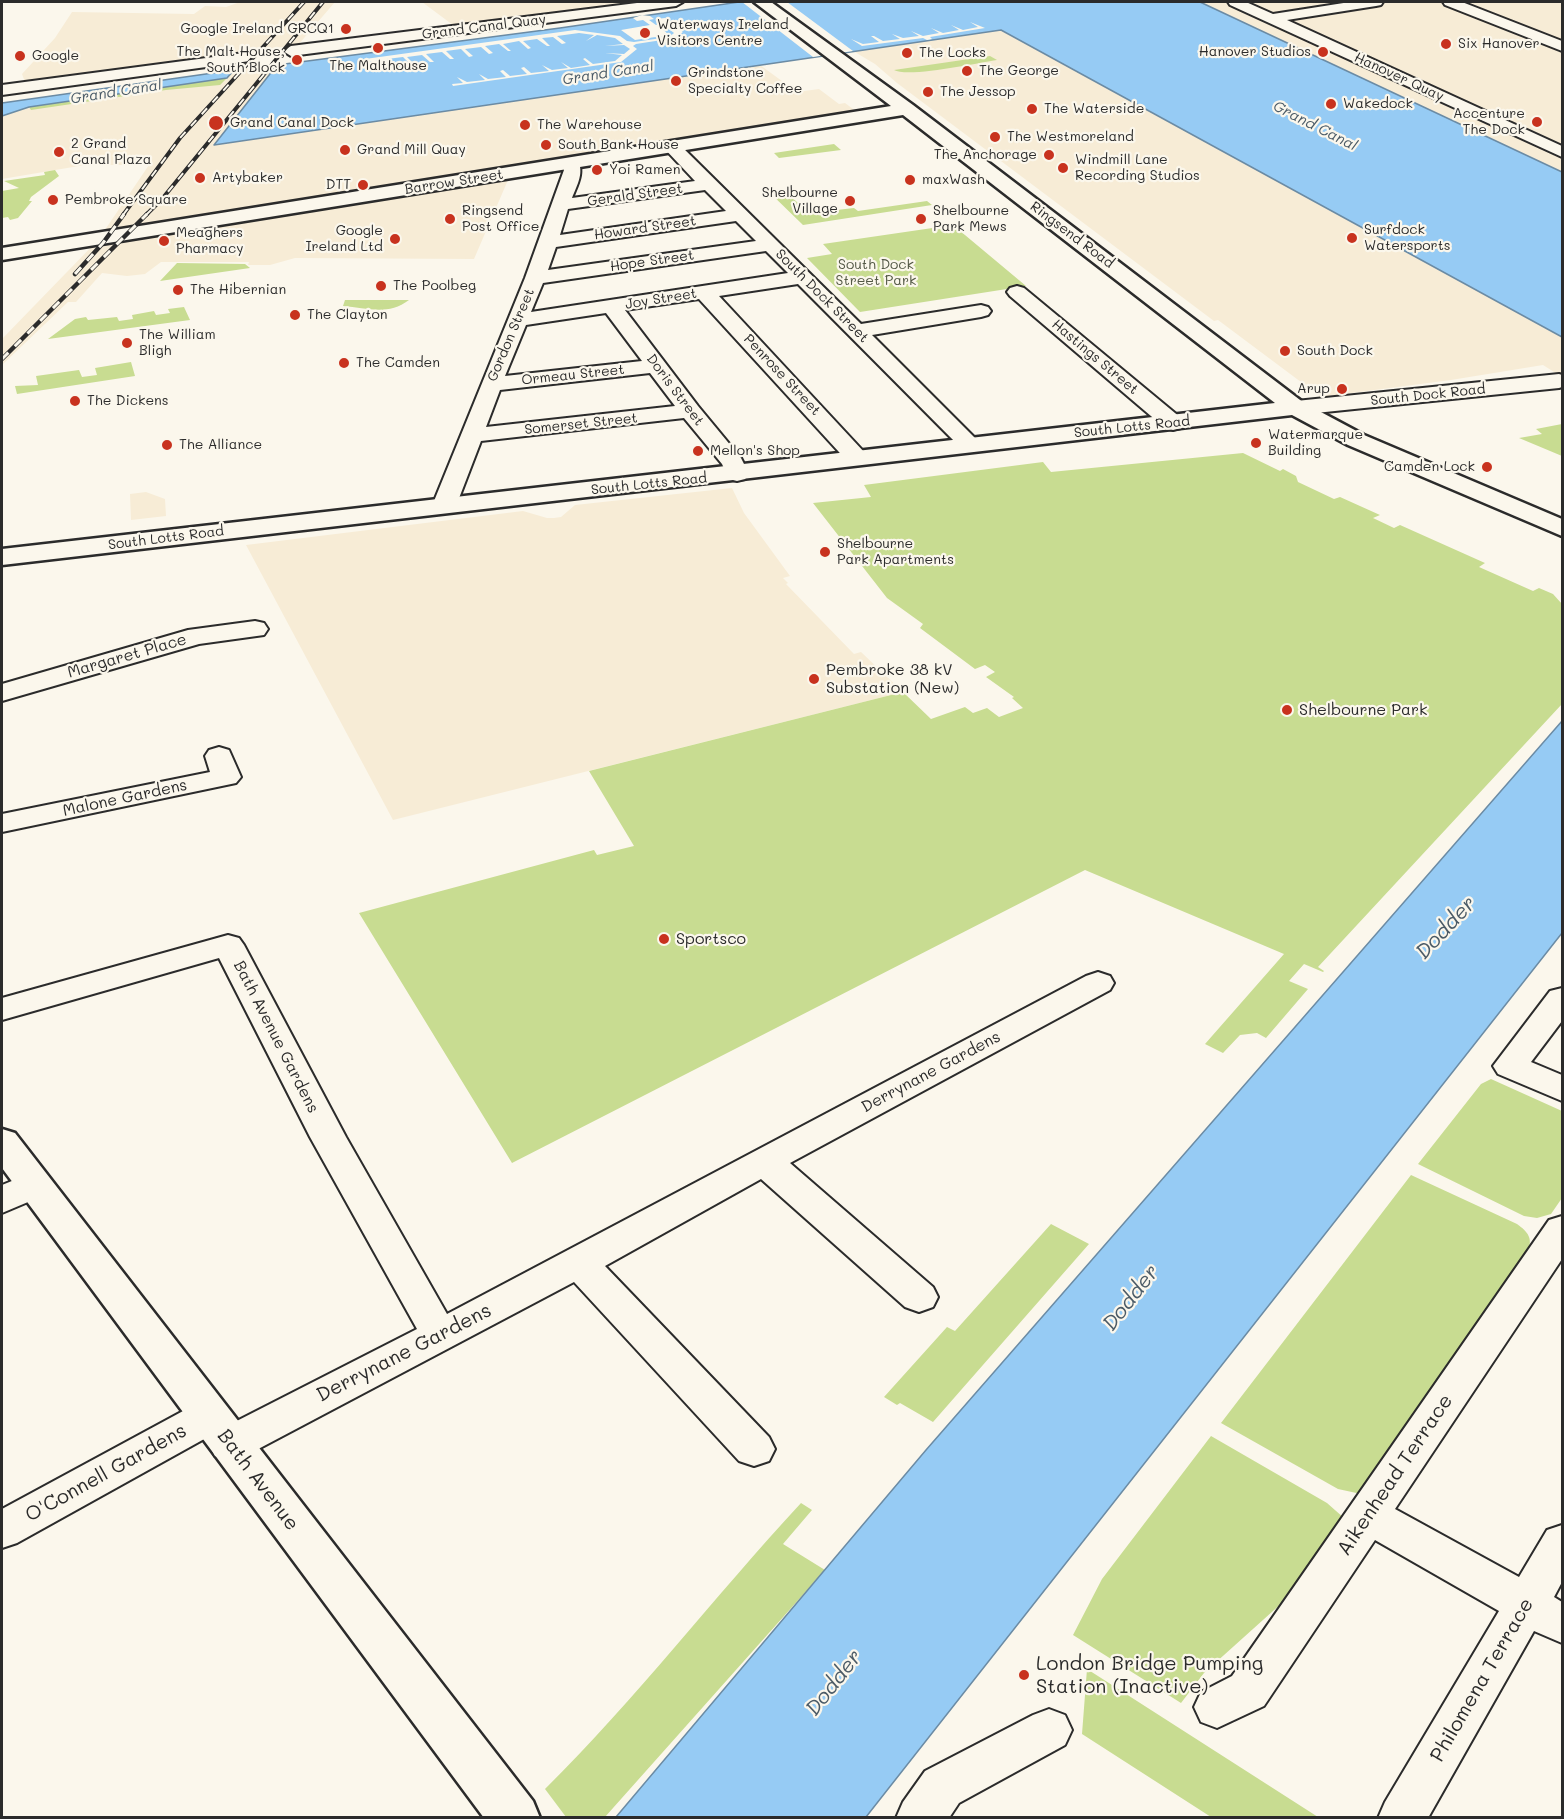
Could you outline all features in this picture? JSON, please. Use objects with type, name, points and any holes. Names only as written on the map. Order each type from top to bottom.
[{"type":"street","name":"Grand Canal Quay","points":[[291,51],[676,2]]},
{"type":"street","name":"Ringsend Road","points":[[762,2],[907,109],[1296,408],[1356,440],[1563,528]]},
{"type":"street","name":"Hanover Quay","points":[[1235,2],[1563,152]]},
{"type":"street","points":[[1273,18],[1376,2]]},
{"type":"street","points":[[1450,2],[1563,46]]},
{"type":"street","points":[[2,90],[244,58]]},
{"type":"street","name":"Barrow Street","points":[[2,254],[907,109]]},
{"type":"street","points":[[1532,138],[1563,132]]},
{"type":"street","name":"South Dock Street","points":[[672,147],[971,445]]},
{"type":"street","name":"Gordon Street","points":[[444,506],[535,278],[573,170],[571,163]]},
{"type":"street","name":"Gerald Street","points":[[560,205],[710,184]]},
{"type":"street","name":"Howard Street","points":[[548,242],[741,215]]},
{"type":"street","name":"Hope Street","points":[[535,278],[770,245]]},
{"type":"street","name":"Joy Street","points":[[518,320],[804,278]]},
{"type":"street","name":"Hastings Street","points":[[1017,292],[1173,423]]},
{"type":"street","name":"Penrose Street","points":[[705,293],[857,458]]},
{"type":"street","name":"Doris Street","points":[[612,307],[690,411],[733,463],[737,474]]},
{"type":"street","points":[[857,332],[981,311]]},
{"type":"street","name":"Ormeau Street","points":[[491,384],[656,366]]},
{"type":"street","name":"South Dock Road","points":[[1296,408],[1559,381]]},
{"type":"street","name":"South Lotts Road","points":[[2,557],[1296,408]]},
{"type":"street","name":"Somerset Street","points":[[472,435],[690,411]]},
{"type":"street","name":"Margaret Place","points":[[2,693],[197,636],[255,629]]},
{"type":"street","name":"Malone Gardens","points":[[2,823],[226,777],[219,756]]},
{"type":"street","name":"Bath Avenue Gardens","points":[[2,1010],[228,945],[328,1137],[439,1334]]},
{"type":"street","name":"Derrynane Gardens","points":[[220,1430],[439,1334],[579,1263],[764,1161],[1098,983]]},
{"type":"street","points":[[1563,999],[1510,1066],[1563,1089]]},
{"type":"street","name":"Bath Avenue","points":[[2,1142],[18,1192],[220,1430],[515,1818]]},
{"type":"street","points":[[764,1161],[919,1297]]},
{"type":"street","name":"Aikenhead Terrace","points":[[1217,1707],[1248,1691],[1561,1235]]},
{"type":"street","points":[[579,1263],[754,1449]]},
{"type":"street","name":"O'Connell Gardens","points":[[2,1530],[220,1430]]},
{"type":"street","points":[[1368,1515],[1545,1614]]},
{"type":"street","name":"Philomena Terrace","points":[[1402,1818],[1545,1614],[1563,1542]]},
{"type":"street","points":[[920,1818],[942,1787],[1049,1730]]},
{"type":"shaded area","points":[[240,2],[335,2],[298,45],[25,82],[22,74],[55,38],[72,12],[194,14],[205,6],[226,7]]},
{"type":"shaded area","points":[[422,2],[652,2],[457,28]]},
{"type":"shaded area","points":[[787,2],[1562,2],[1562,377],[1543,365],[1321,397],[1218,320],[1214,321],[897,83],[875,64],[848,48]]},
{"type":"shaded area","points":[[277,65],[215,145],[760,65],[797,92],[819,89],[839,104],[845,103],[857,112],[511,165],[511,173],[474,259],[295,258],[270,265],[248,265],[249,262],[161,262],[145,274],[127,276],[102,273],[76,302],[68,302],[2,365],[2,339],[98,240],[149,165],[85,165],[2,179],[2,116],[29,107],[227,78],[234,70]],"holes":[[[188,218],[160,235],[134,239],[142,228]]]},
{"type":"shaded area","points":[[732,488],[744,513],[790,576],[783,578],[788,583],[786,584],[854,654],[861,652],[903,692],[393,820],[246,545],[523,511],[554,518],[561,517],[575,505]]},
{"type":"shaded area","points":[[146,492],[165,499],[166,516],[131,520],[130,494]]},
{"type":"green space","points":[[990,56],[997,60],[927,71],[894,70]]},
{"type":"green space","points":[[227,78],[220,85],[166,90],[31,110],[29,107]]},
{"type":"green space","points":[[834,144],[841,150],[779,158],[774,153]]},
{"type":"green space","points":[[55,170],[59,176],[31,197],[29,201],[32,201],[18,218],[10,220],[8,217],[2,218],[2,191],[19,188],[4,181],[45,175],[44,172]]},
{"type":"green space","points":[[782,189],[805,209],[813,208],[819,212],[854,208],[858,211],[927,201],[932,205],[803,225],[768,191]]},
{"type":"green space","name":"South Dock Street Park","points":[[953,225],[1026,286],[860,312],[807,258],[832,254],[823,244]]},
{"type":"green space","points":[[177,263],[245,264],[250,268],[160,281]]},
{"type":"green space","points":[[345,300],[409,300],[393,308],[377,310],[343,306]]},
{"type":"green space","points":[[184,307],[190,320],[48,339],[75,319],[117,317],[119,321],[133,319],[132,315],[154,311],[156,315],[170,313],[168,309]]},
{"type":"green space","points":[[131,362],[135,376],[17,394],[15,386],[38,385],[36,376],[79,370],[82,377],[97,375],[95,368]]},
{"type":"green space","points":[[1562,424],[1562,456],[1519,438],[1542,434],[1536,429]]},
{"type":"green space","points":[[1243,453],[1280,471],[1283,469],[1296,476],[1298,482],[1334,499],[1340,497],[1380,515],[1373,518],[1394,528],[1400,525],[1485,563],[1479,567],[1533,591],[1539,588],[1553,594],[1562,604],[1562,704],[1318,967],[1324,971],[1304,964],[1289,981],[1308,989],[1266,1038],[1257,1033],[1240,1035],[1223,1053],[1205,1044],[1284,954],[1085,870],[512,1163],[359,913],[594,850],[597,855],[634,846],[589,771],[903,692],[931,719],[965,707],[973,713],[987,708],[999,717],[1023,708],[1012,698],[1014,697],[986,677],[995,672],[985,665],[975,669],[920,628],[923,624],[887,598],[813,503],[871,497],[864,485],[1043,462],[1051,472]]},
{"type":"green space","points":[[1491,1079],[1562,1111],[1562,1198],[1551,1214],[1537,1218],[1524,1216],[1418,1164],[1481,1084]]},
{"type":"green space","points":[[1411,1175],[1517,1224],[1529,1236],[1530,1242],[1528,1251],[1361,1494],[1338,1489],[1221,1423]]},
{"type":"green space","points":[[1051,1224],[1089,1244],[933,1422],[900,1403],[897,1405],[884,1397],[947,1327],[955,1331]]},
{"type":"green space","points":[[1211,1436],[1327,1503],[1344,1518],[1293,1593],[1204,1673],[1181,1703],[1073,1635],[1102,1579]]},
{"type":"green space","points":[[801,1503],[812,1510],[783,1544],[825,1570],[605,1817],[566,1817],[545,1789],[611,1720]]},
{"type":"green space","points":[[1087,1669],[1318,1817],[1211,1817],[1082,1734]]},
{"type":"water","name":"Grand Canal Dock","points":[[739,2],[1200,2],[1562,172],[1562,337],[1001,30],[214,145],[277,65]]},
{"type":"water","name":"Grand Canal","points":[[234,70],[227,78],[29,107],[2,116],[2,103]]},
{"type":"water","name":"Dodder","points":[[1562,721],[1562,933],[866,1817],[616,1817],[926,1450]]},
{"type":"pier","points":[[742,2],[787,2],[853,51],[813,57]]},
{"type":"pier","points":[[642,15],[650,16],[654,19],[649,20],[656,25],[662,24],[656,19],[665,18],[683,32],[675,38],[636,44],[633,46],[637,49],[621,62],[453,86],[452,84],[463,83],[457,77],[467,82],[485,80],[479,74],[488,79],[506,77],[500,71],[503,70],[510,76],[527,74],[521,68],[524,67],[531,73],[549,71],[542,65],[552,70],[568,68],[561,62],[571,68],[590,65],[583,59],[585,58],[593,64],[615,61],[622,55],[605,53],[624,54],[630,49],[624,45],[605,46],[623,44],[615,38],[597,35],[586,41],[594,35],[579,33],[557,36],[566,43],[562,44],[553,37],[542,38],[550,46],[537,39],[523,41],[531,48],[528,49],[519,41],[503,44],[511,51],[499,44],[485,46],[493,53],[489,54],[481,47],[465,49],[473,56],[469,57],[461,49],[446,51],[454,59],[450,59],[442,52],[426,54],[434,62],[430,62],[422,55],[407,57],[414,64],[411,65],[403,57],[387,59],[394,67],[390,68],[382,60],[368,62],[365,59],[575,30],[620,36],[627,41],[634,42],[669,37],[674,33],[664,25],[659,26],[669,35],[635,40],[621,30],[650,25],[643,20],[637,21],[633,18]]},
{"type":"pier","points":[[970,22],[985,28],[930,37],[932,39],[927,40],[923,38],[862,46],[851,39],[863,44],[879,42],[871,36],[883,41],[900,39],[892,34],[903,38],[919,36],[911,31],[923,36],[939,33],[931,28],[943,33],[959,30],[951,25],[963,30],[978,27]]},
{"type":"railway","points":[[123,215],[180,138],[304,2]]},
{"type":"railway","points":[[2,359],[162,199],[323,2]]},
{"type":"railway","points":[[75,274],[103,243],[124,214]]},
{"type":"place","name":"Google Ireland GRCQ1","points":[[346,29]]},
{"type":"place","name":"Waterways Ireland Visitors Centre","points":[[645,33]]},
{"type":"place","name":"Six Hanover","points":[[1446,44]]},
{"type":"place","name":"The Malthouse","points":[[378,48]]},
{"type":"place","name":"Hanover Studios","points":[[1323,52]]},
{"type":"place","name":"The Locks","points":[[907,53]]},
{"type":"place","name":"Google","points":[[20,56]]},
{"type":"place","name":"The Malt House, South Block","points":[[297,60]]},
{"type":"place","name":"The George","points":[[967,71]]},
{"type":"place","name":"Grindstone Specialty Coffee","points":[[676,81]]},
{"type":"place","name":"The Jessop","points":[[928,92]]},
{"type":"place","name":"Wakedock","points":[[1331,104]]},
{"type":"place","name":"The Waterside","points":[[1032,109]]},
{"type":"place","name":"Accenture The Dock","points":[[1537,122]]},
{"type":"place","name":"Grand Canal Dock","points":[[216,123]]},
{"type":"place","name":"The Warehouse","points":[[525,125]]},
{"type":"place","name":"The Westmoreland","points":[[995,137]]},
{"type":"place","name":"South Bank House","points":[[546,145]]},
{"type":"place","name":"Grand Mill Quay","points":[[345,150]]},
{"type":"place","name":"2 Grand Canal Plaza","points":[[59,152]]},
{"type":"place","name":"The Anchorage","points":[[1049,155]]},
{"type":"place","name":"Windmill Lane Recording Studios","points":[[1063,168]]},
{"type":"place","name":"Yoi Ramen","points":[[597,170]]},
{"type":"place","name":"Artybaker","points":[[200,178]]},
{"type":"place","name":"maxWash","points":[[910,180]]},
{"type":"place","name":"DTT","points":[[363,185]]},
{"type":"place","name":"Pembroke Square","points":[[53,200]]},
{"type":"place","name":"Shelbourne Village","points":[[850,201]]},
{"type":"place","name":"Ringsend Post Office","points":[[450,219]]},
{"type":"place","name":"Shelbourne Park Mews","points":[[921,219]]},
{"type":"place","name":"Surfdock Watersports","points":[[1352,238]]},
{"type":"place","name":"Google Ireland Ltd","points":[[395,239]]},
{"type":"place","name":"Meaghers Pharmacy","points":[[164,241]]},
{"type":"place","name":"The Poolbeg","points":[[381,286]]},
{"type":"place","name":"The Hibernian","points":[[178,290]]},
{"type":"place","name":"The Clayton","points":[[295,315]]},
{"type":"place","name":"The William Bligh","points":[[127,343]]},
{"type":"place","name":"South Dock","points":[[1285,351]]},
{"type":"place","name":"The Camden","points":[[344,363]]},
{"type":"place","name":"Arup","points":[[1342,389]]},
{"type":"place","name":"The Dickens","points":[[75,401]]},
{"type":"place","name":"Watermarque Building","points":[[1256,443]]},
{"type":"place","name":"The Alliance","points":[[167,445]]},
{"type":"place","name":"Mellon's Shop","points":[[698,451]]},
{"type":"place","name":"Camden Lock","points":[[1487,467]]},
{"type":"place","name":"Shelbourne Park Apartments","points":[[825,552]]},
{"type":"place","name":"Pembroke 38 kV Substation (New)","points":[[814,679]]},
{"type":"place","name":"Shelbourne Park","points":[[1287,710]]},
{"type":"place","name":"Sportsco","points":[[664,939]]},
{"type":"place","name":"London Bridge Pumping Station (Inactive)","points":[[1024,1675]]}]
